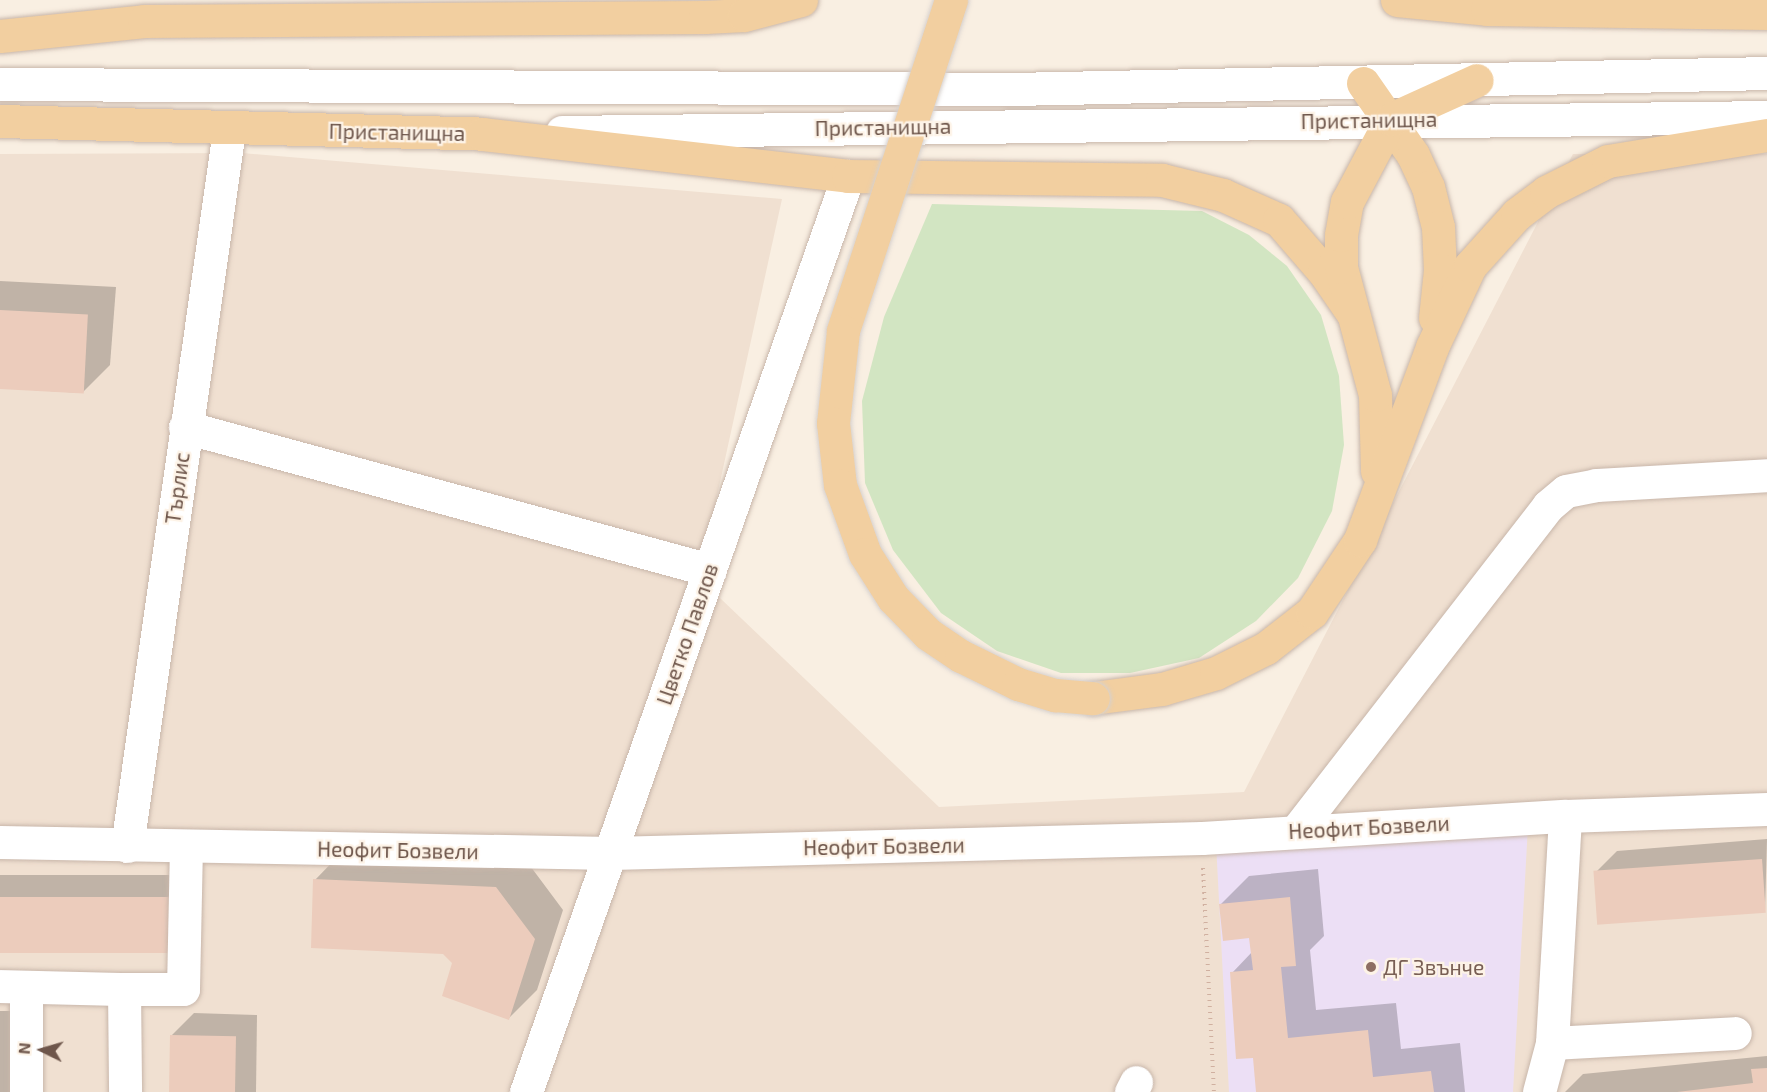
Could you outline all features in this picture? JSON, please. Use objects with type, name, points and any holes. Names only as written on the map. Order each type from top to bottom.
[{"type":"main road","points":[[0,36],[144,21],[537,16],[705,17],[744,15],[801,0]]},
{"type":"main road","points":[[951,0],[843,332],[833,423],[840,485],[865,554],[894,598],[928,634],[961,656],[1018,684],[1055,695],[1093,698],[1133,695],[1189,682],[1266,648],[1311,612],[1329,591],[1370,515],[1432,347],[1470,266],[1493,237],[1546,192],[1608,161],[1767,135]]},
{"type":"main road","points":[[1397,0],[1487,9],[1767,13]]},
{"type":"main road","points":[[1370,515],[1376,486],[1378,429],[1368,360],[1341,267],[1341,235],[1347,202],[1391,119],[1477,80]]},
{"type":"main road","points":[[1363,83],[1391,119],[1428,187],[1438,227],[1440,270],[1432,347]]},
{"type":"main road","name":"Пристанищна","points":[[0,121],[229,129],[482,134]]},
{"type":"main road","points":[[482,134],[848,176],[1129,177],[1162,180],[1223,195],[1279,220],[1324,273],[1353,314]]},
{"type":"street","name":"Пристанищна","points":[[0,84],[1012,89],[1767,73]]},
{"type":"street","name":"Пристанищна","points":[[482,134],[1391,119],[1767,117]]},
{"type":"street","name":"Търлис","points":[[127,846],[229,129]]},
{"type":"street","name":"Цветко Павлов","points":[[526,1092],[848,176]]},
{"type":"street","points":[[185,427],[710,570]]},
{"type":"street","points":[[1296,831],[1548,507],[1566,491],[1596,485],[1767,475]]},
{"type":"street","name":"Неофит Бозвели","points":[[0,842],[186,847],[610,852],[1202,838],[1565,816],[1767,809]]},
{"type":"street","points":[[1539,1092],[1552,1043],[1565,816]]},
{"type":"street","points":[[26,1092],[13,986],[183,989],[186,847]]},
{"type":"street","points":[[124,989],[125,1092]]},
{"type":"street","points":[[1552,1043],[1735,1033]]},
{"type":"path","points":[[1202,838],[1214,1092]]},
{"type":"shaded area","points":[[242,153],[782,199],[699,578],[939,807],[1244,792],[1573,154],[1767,154],[1767,1092],[0,1092],[0,154]]},
{"type":"shaded area","name":"ДГ Звънче","points":[[1528,826],[1513,1092],[1229,1092],[1216,843]]},
{"type":"green space","points":[[932,204],[1202,211],[1249,235],[1287,266],[1321,315],[1339,376],[1344,445],[1332,511],[1298,578],[1256,621],[1199,658],[1130,673],[1061,673],[997,651],[941,613],[893,550],[865,483],[862,401],[884,317]]},
{"type":"building","points":[[0,310],[88,315],[84,393],[0,389]]},
{"type":"building","points":[[1762,859],[1766,913],[1597,925],[1593,871]]},
{"type":"building","points":[[313,879],[496,887],[535,939],[509,1020],[442,996],[452,963],[443,954],[311,948]]},
{"type":"building","points":[[0,897],[174,897],[174,953],[0,953]]},
{"type":"building","points":[[1290,897],[1296,966],[1281,967],[1288,1038],[1368,1030],[1373,1077],[1431,1071],[1434,1092],[1256,1092],[1253,1058],[1236,1059],[1230,972],[1253,970],[1249,938],[1223,941],[1219,904]]},
{"type":"building","points":[[170,1035],[236,1036],[235,1092],[169,1092]]},
{"type":"building","points":[[1767,1068],[1767,1092],[1677,1092],[1753,1083],[1751,1069]]},
{"type":"place","name":"ДГ Звънче","points":[[1371,967]]}]
